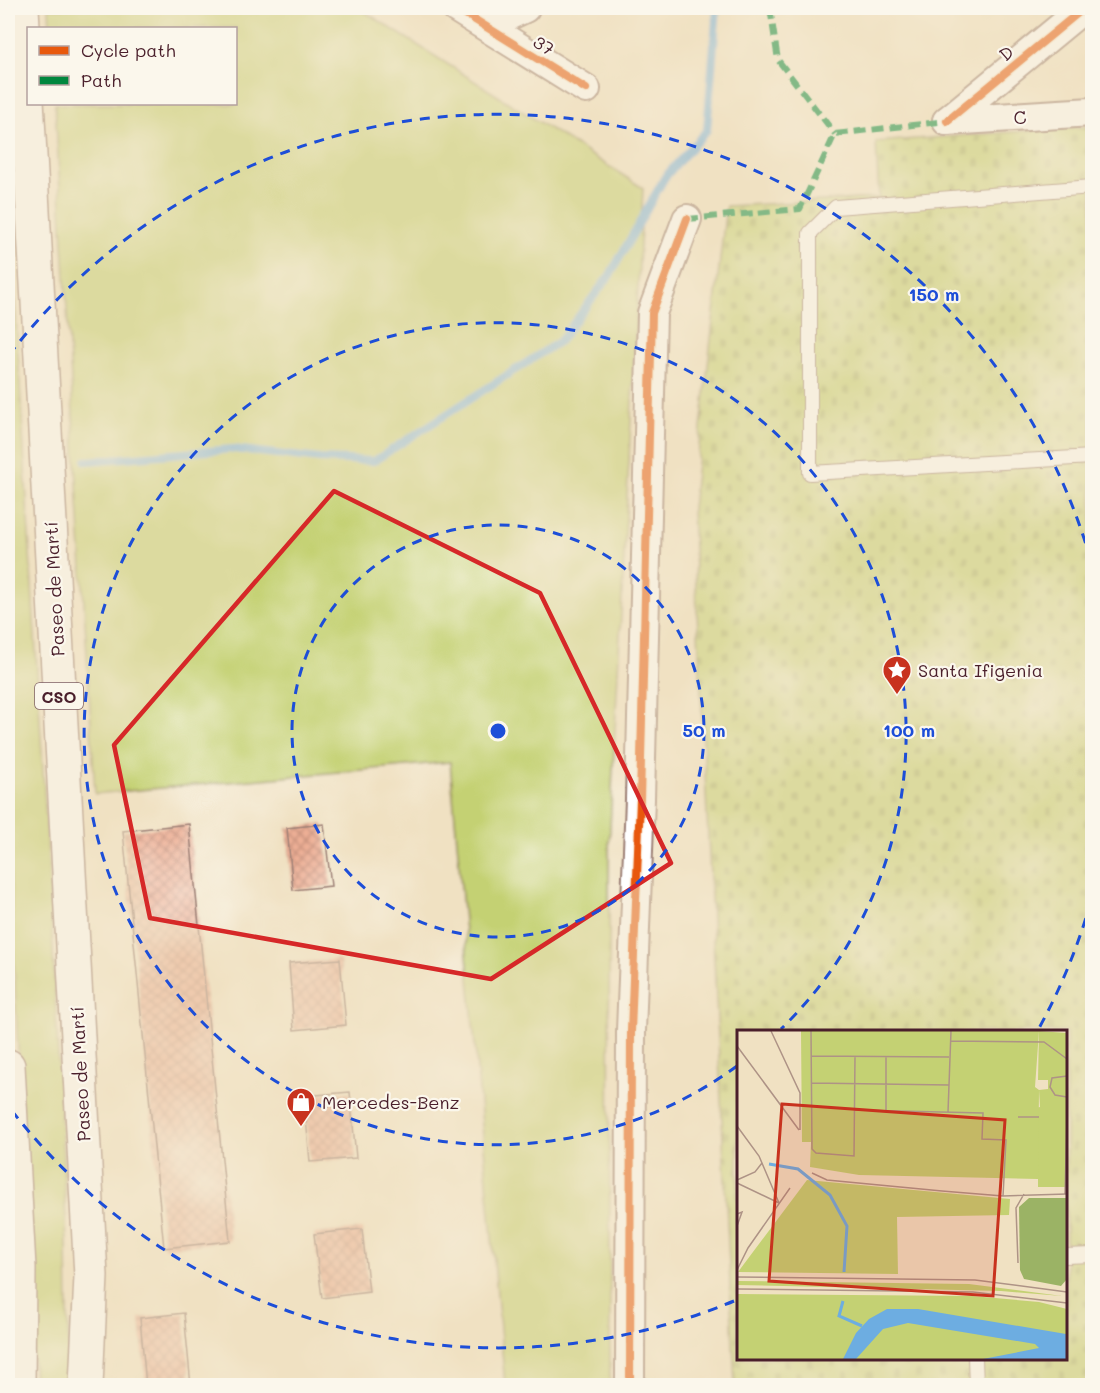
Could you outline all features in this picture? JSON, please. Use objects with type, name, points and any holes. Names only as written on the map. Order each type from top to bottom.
[{"type":"main road","name":"Paseo de Martí","points":[[22,8],[27,100]]},
{"type":"main road","name":"Paseo de Martí","points":[[27,105],[91,1276],[86,1386]]},
{"type":"main road","points":[[8,1066],[19,1268],[18,1386]]},
{"type":"street","name":"37","points":[[456,8],[491,17],[586,89]]},
{"type":"street","points":[[491,17],[525,8]]},
{"type":"street","name":"D","points":[[947,122],[1083,8]]},
{"type":"street","name":"C","points":[[947,122],[1092,112]]},
{"type":"street","points":[[630,1386],[630,1031],[640,799],[652,313],[687,219]]},
{"type":"lane","points":[[1092,187],[836,207],[810,233],[810,473],[1092,457]]},
{"type":"lane","points":[[1067,1256],[1092,1255]]},
{"type":"lane","points":[[975,1360],[976,1386]]},
{"type":"highlighted area","points":[[334,491],[540,593],[671,863],[491,979],[150,918],[114,745]]},
{"type":"green space","points":[[49,8],[359,8],[643,188],[609,847],[610,1385],[505,1385],[450,762],[95,794],[55,105],[237,105],[237,27],[50,27]]},
{"type":"green space","name":"Santa Ifigenia","points":[[1092,126],[1092,1385],[735,1385],[692,508],[726,206],[879,198],[876,142]]},
{"type":"green space","points":[[8,181],[50,889],[67,1243],[69,1385],[34,1385],[8,839]]},
{"type":"building","points":[[189,824],[230,1241],[164,1248],[123,831]]},
{"type":"building","points":[[324,824],[331,886],[293,890],[287,828]]},
{"type":"building","points":[[340,959],[346,1025],[294,1030],[289,963]]},
{"type":"building","points":[[350,1092],[356,1158],[310,1162],[304,1096]]},
{"type":"building","points":[[362,1229],[369,1292],[322,1298],[314,1234]]},
{"type":"building","points":[[184,1313],[191,1386],[146,1386],[140,1318]]},
{"type":"waterway","points":[[86,461],[233,449],[320,459],[374,461],[560,341],[610,275],[665,177],[707,130],[717,8]]},
{"type":"marked path","points":[[770,8],[778,60],[835,134]]},
{"type":"marked path","points":[[687,219],[800,209],[835,134],[947,121]]},
{"type":"cycle path","points":[[456,8],[586,89]]},
{"type":"cycle path","points":[[947,121],[1084,8]]},
{"type":"cycle path","points":[[630,1386],[631,1031],[640,799],[652,313],[687,219]]},
{"type":"place","name":"Santa Ifigenia","points":[[897,696]]},
{"type":"place","name":"Mercedes-Benz","points":[[301,1128]]}]
